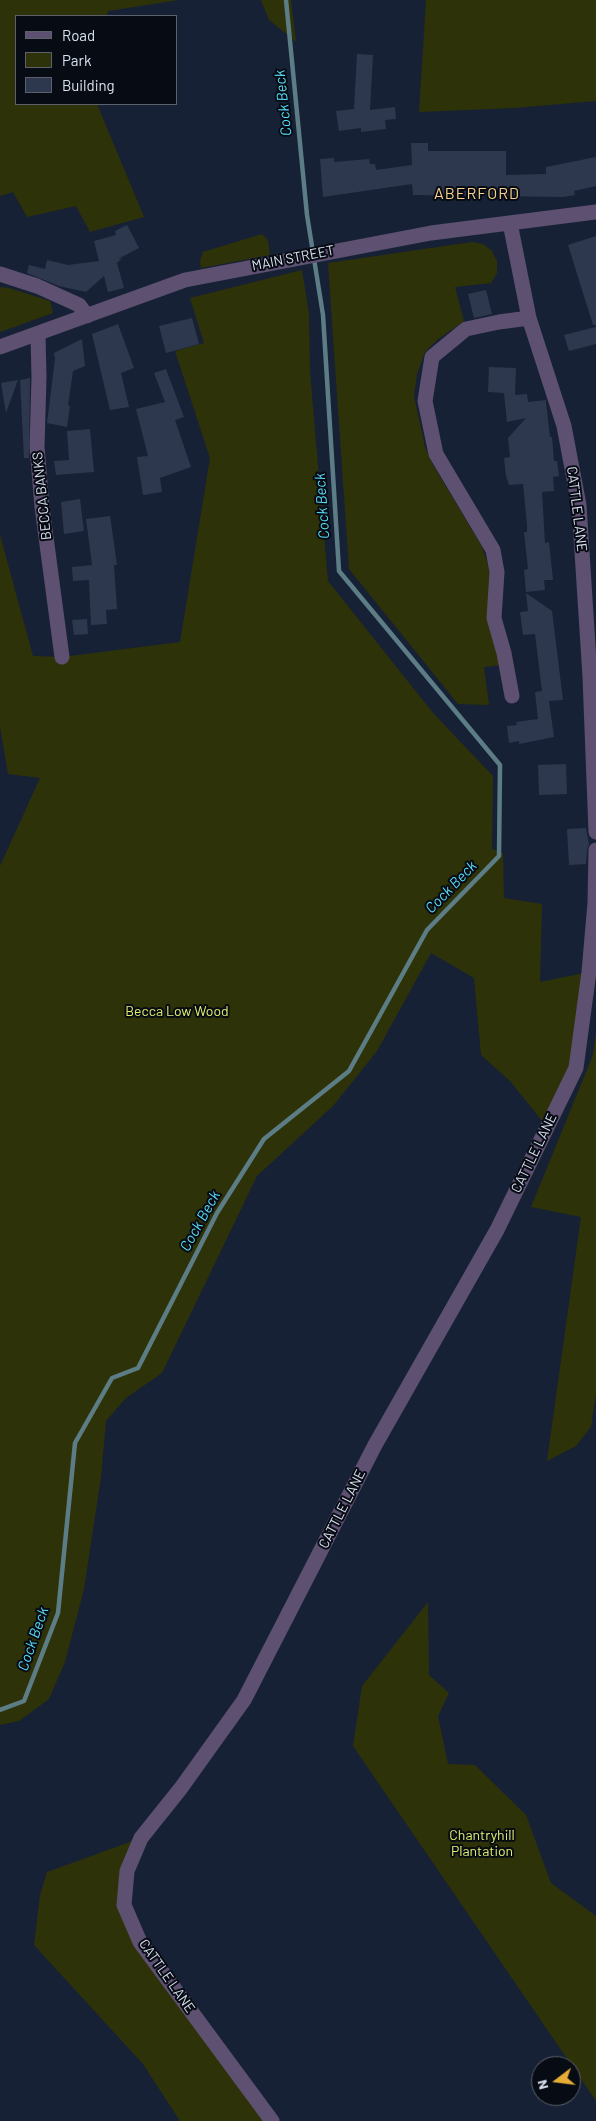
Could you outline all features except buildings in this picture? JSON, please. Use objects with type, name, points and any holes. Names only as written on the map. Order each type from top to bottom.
[{"type":"street","name":"MAIN STREET","points":[[0,347],[38,335],[166,286],[361,245],[432,233],[596,212]]},
{"type":"street","name":"CATTLE LANE","points":[[510,223],[529,318],[564,426],[579,505],[593,677],[596,832]]},
{"type":"street","points":[[0,274],[38,286],[79,305],[87,316]]},
{"type":"street","points":[[512,696],[504,653],[494,618],[497,572],[493,550],[436,454],[425,401],[432,357],[466,329],[529,318]]},
{"type":"street","name":"BECCA BANKS","points":[[38,335],[38,455],[43,516],[62,656]]},
{"type":"street","name":"CATTLE LANE","points":[[272,2121],[140,1942],[124,1905],[127,1871],[141,1838],[181,1788],[244,1700],[374,1445],[497,1230],[576,1068],[590,972],[596,903],[596,850]]},
{"type":"green space","points":[[0,0],[179,0],[108,11],[107,15],[15,15],[15,105],[97,105],[144,217],[90,232],[76,206],[27,217],[13,192],[0,196]]},
{"type":"green space","points":[[261,0],[291,0],[296,42],[269,20]]},
{"type":"green space","points":[[426,0],[596,0],[596,101],[514,108],[419,112]]},
{"type":"green space","points":[[262,234],[268,240],[270,255],[201,268],[200,261],[203,252]]},
{"type":"green space","points":[[472,242],[483,244],[492,251],[497,261],[497,273],[491,283],[455,287],[464,321],[437,340],[425,352],[417,374],[414,396],[425,447],[433,465],[481,545],[487,561],[490,575],[488,612],[502,665],[484,667],[489,705],[458,704],[349,569],[328,263]]},
{"type":"green space","name":"Becca Low Wood","points":[[302,270],[309,314],[310,372],[328,581],[433,713],[493,776],[492,849],[503,853],[504,898],[542,904],[540,982],[589,972],[576,1068],[547,1127],[510,1081],[481,1055],[474,978],[431,953],[377,1051],[333,1106],[257,1176],[162,1373],[126,1398],[106,1421],[101,1477],[84,1589],[65,1662],[49,1699],[19,1721],[0,1725],[0,866],[40,778],[8,774],[0,727],[0,535],[33,656],[62,657],[180,642],[210,458],[175,351],[204,343],[190,298]]},
{"type":"green space","points":[[0,287],[50,301],[53,313],[0,332]]},
{"type":"green space","points":[[596,1032],[596,1394],[591,1427],[576,1446],[547,1461],[581,1217],[531,1207],[593,1055]]},
{"type":"green space","name":"Chantryhill Plantation","points":[[428,1602],[429,1675],[449,1693],[438,1716],[448,1764],[475,1765],[526,1815],[551,1883],[596,1916],[596,2101],[581,2079],[581,2056],[565,2056],[353,1746],[362,1686]]},
{"type":"green space","points":[[141,1838],[124,1905],[140,1942],[272,2121],[180,2121],[143,2064],[34,1945],[40,1895],[47,1872]]},
{"type":"waterway","name":"Cock Beck","points":[[0,1710],[24,1701],[58,1613],[75,1443],[112,1378],[138,1368],[217,1213],[264,1139],[349,1071],[427,930],[499,856],[500,765],[339,571],[323,315],[307,215],[286,0]]},
{"type":"district","name":"ABERFORD","points":[[477,194]]}]
